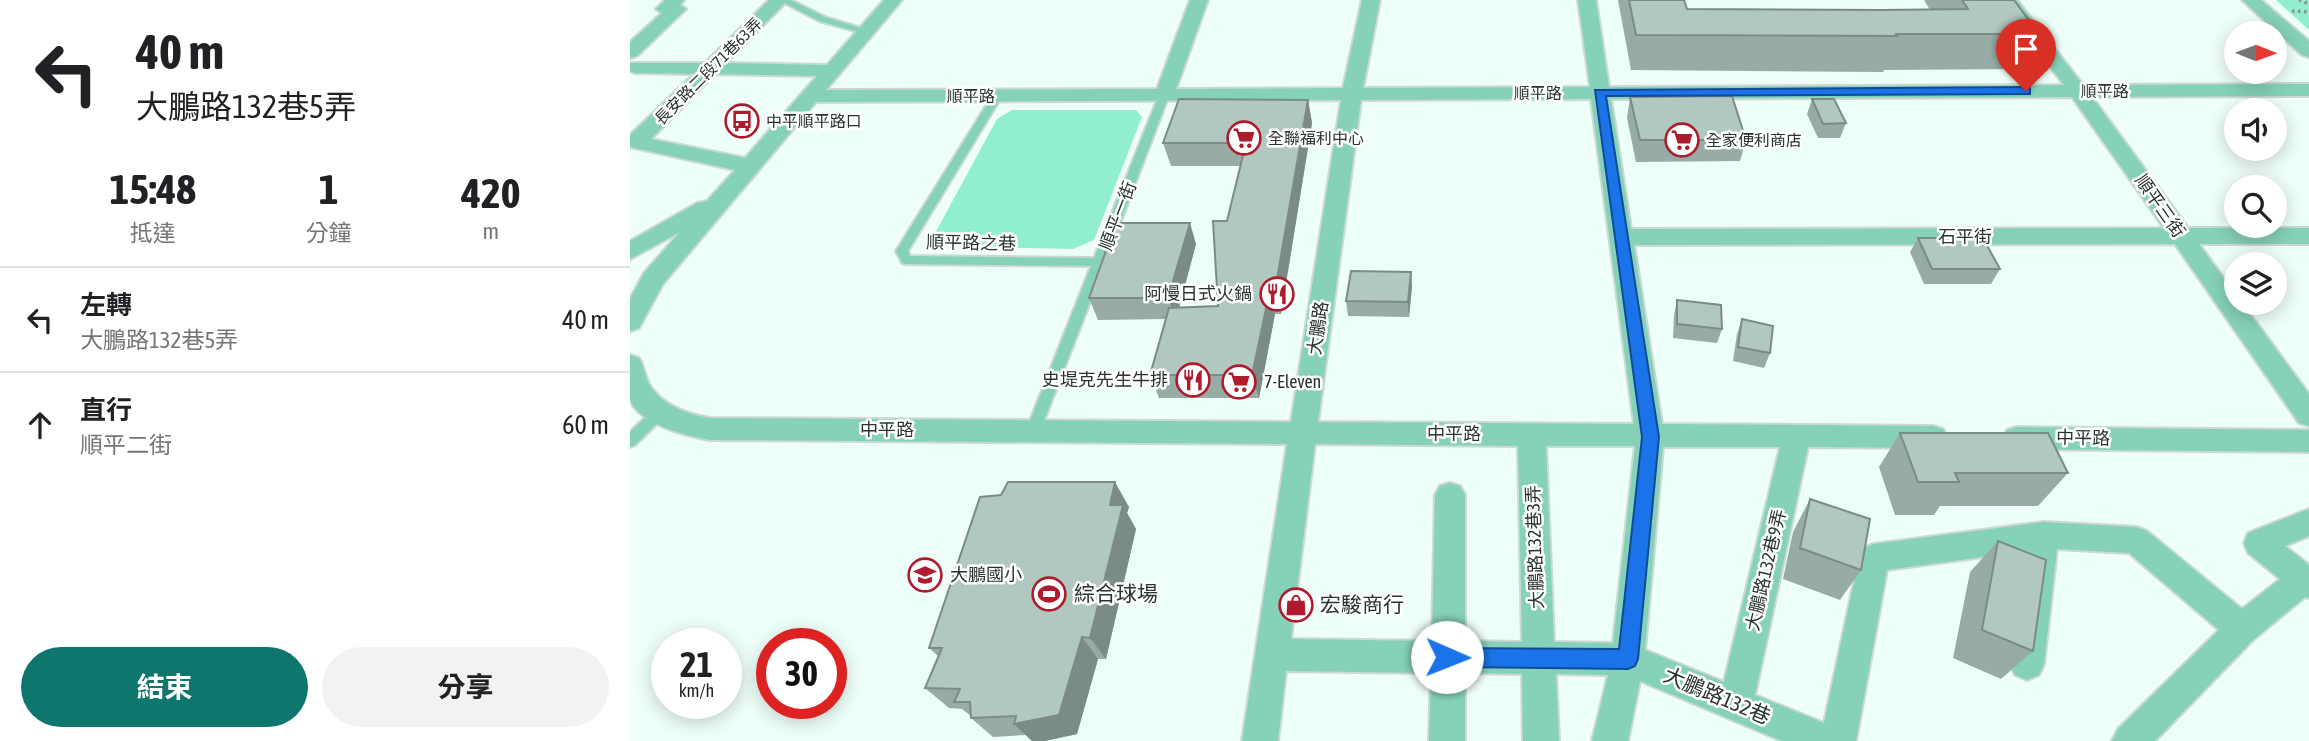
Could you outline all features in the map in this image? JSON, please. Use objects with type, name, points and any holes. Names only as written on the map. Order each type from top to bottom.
[{"type":"street","points":[[633,60],[677,9],[665,9],[675,0]]},
{"type":"street","name":"長安路二段˙71巷63弄","points":[[636,146],[711,68],[782,0]]},
{"type":"street","points":[[630,322],[653,279],[893,0]]},
{"type":"street","name":"順平一街","points":[[1164,95],[1199,0]]},
{"type":"street","name":"大鵬路","points":[[1260,741],[1351,94],[1371,0]]},
{"type":"street","points":[[1587,0],[1650,437],[1628,659],[1610,741]]},
{"type":"street","name":"順平三街","points":[[2008,0],[2078,91],[2309,415]]},
{"type":"street","points":[[2251,0],[2309,51]]},
{"type":"street","points":[[633,60],[711,68],[832,71]]},
{"type":"street","name":"順平路","points":[[810,96],[2309,90]]},
{"type":"street","points":[[636,146],[750,166]]},
{"type":"street","points":[[630,251],[721,198]]},
{"type":"street","name":"石平街","points":[[1621,237],[2309,236]]},
{"type":"street","points":[[630,365],[632,379],[658,414]]},
{"type":"street","name":"中平路","points":[[658,414],[690,426],[710,429],[1964,437]]},
{"type":"street","name":"大鵬路132巷3弄","points":[[1532,435],[1541,741]]},
{"type":"street","name":"大鵬路132巷9弄","points":[[1736,704],[1797,435]]},
{"type":"street","name":"中平路","points":[[1992,437],[2309,441]]},
{"type":"street","points":[[1447,741],[1450,495]]},
{"type":"street","points":[[2130,741],[2242,629],[2306,581],[2259,543],[2309,522]]},
{"type":"street","points":[[2027,664],[2045,535]]},
{"type":"street","points":[[1838,741],[1874,558],[2045,535],[2136,540],[2242,629]]},
{"type":"street","name":"大鵬路132巷","points":[[1272,655],[1628,659],[1825,741]]},
{"type":"lane","points":[[782,0],[822,19],[866,31]]},
{"type":"lane","name":"順平一街","points":[[1033,431],[1164,95]]},
{"type":"lane","name":"順平路之巷","points":[[997,96],[902,251],[906,260],[1101,262]]},
{"type":"lane","points":[[630,441],[658,414]]},
{"type":"path","points":[[2299,0],[2309,4]]},
{"type":"green space","points":[[2276,0],[2309,0],[2309,30]]},
{"type":"green space","points":[[1012,110],[1136,110],[1142,117],[1094,240],[1073,249],[943,246],[933,237],[997,119]]},
{"type":"building","points":[[1629,0],[1684,0],[1687,9],[1882,10],[1968,9],[1962,0],[2014,0],[2039,34],[1636,35]]},
{"type":"building","points":[[1732,96],[1746,140],[1640,140],[1630,97]]},
{"type":"building","points":[[1179,99],[1308,100],[1275,290],[1270,290],[1252,375],[1150,375],[1169,308],[1218,306],[1213,221],[1227,221],[1246,143],[1163,143]]},
{"type":"building","points":[[1812,99],[1834,99],[1846,123],[1823,124]]},
{"type":"building","points":[[1116,223],[1190,223],[1168,298],[1089,298]]},
{"type":"building","points":[[1918,238],[1983,238],[2000,269],[1932,269]]},
{"type":"building","points":[[1351,271],[1411,272],[1408,302],[1346,301]]},
{"type":"building","points":[[1677,300],[1721,305],[1722,329],[1677,324]]},
{"type":"building","points":[[1742,319],[1773,326],[1770,353],[1738,347]]},
{"type":"building","points":[[1900,433],[2048,433],[2068,473],[1955,473],[1959,482],[1918,482]]},
{"type":"building","name":"綜合球場","points":[[1008,482],[1115,482],[1110,505],[1123,505],[1090,638],[1082,637],[1059,715],[1014,724],[1016,716],[971,718],[970,702],[954,702],[960,689],[925,688],[942,648],[929,648],[980,497],[1001,495]]},
{"type":"building","points":[[1810,499],[1870,519],[1861,570],[1800,548]]},
{"type":"building","points":[[1998,541],[2046,560],[2033,651],[1982,630]]},
{"type":"place","name":"中平順平路口","points":[[742,121]]},
{"type":"place","name":"全聯福利中心","points":[[1244,138]]},
{"type":"place","name":"全家便利商店","points":[[1682,140]]},
{"type":"place","name":"阿慢日式火鍋","points":[[1277,294]]},
{"type":"place","name":"史堤克先生牛排","points":[[1193,380]]},
{"type":"place","name":"7-Eleven","points":[[1239,382]]},
{"type":"place","name":"大鵬國小","points":[[925,575]]},
{"type":"place","name":"綜合球場","points":[[1049,594]]},
{"type":"place","name":"宏駿商行","points":[[1296,605]]},
{"type":"route","points":[[1447,657],[1628,659],[1650,437],[1600,93],[2026,91]]}]
